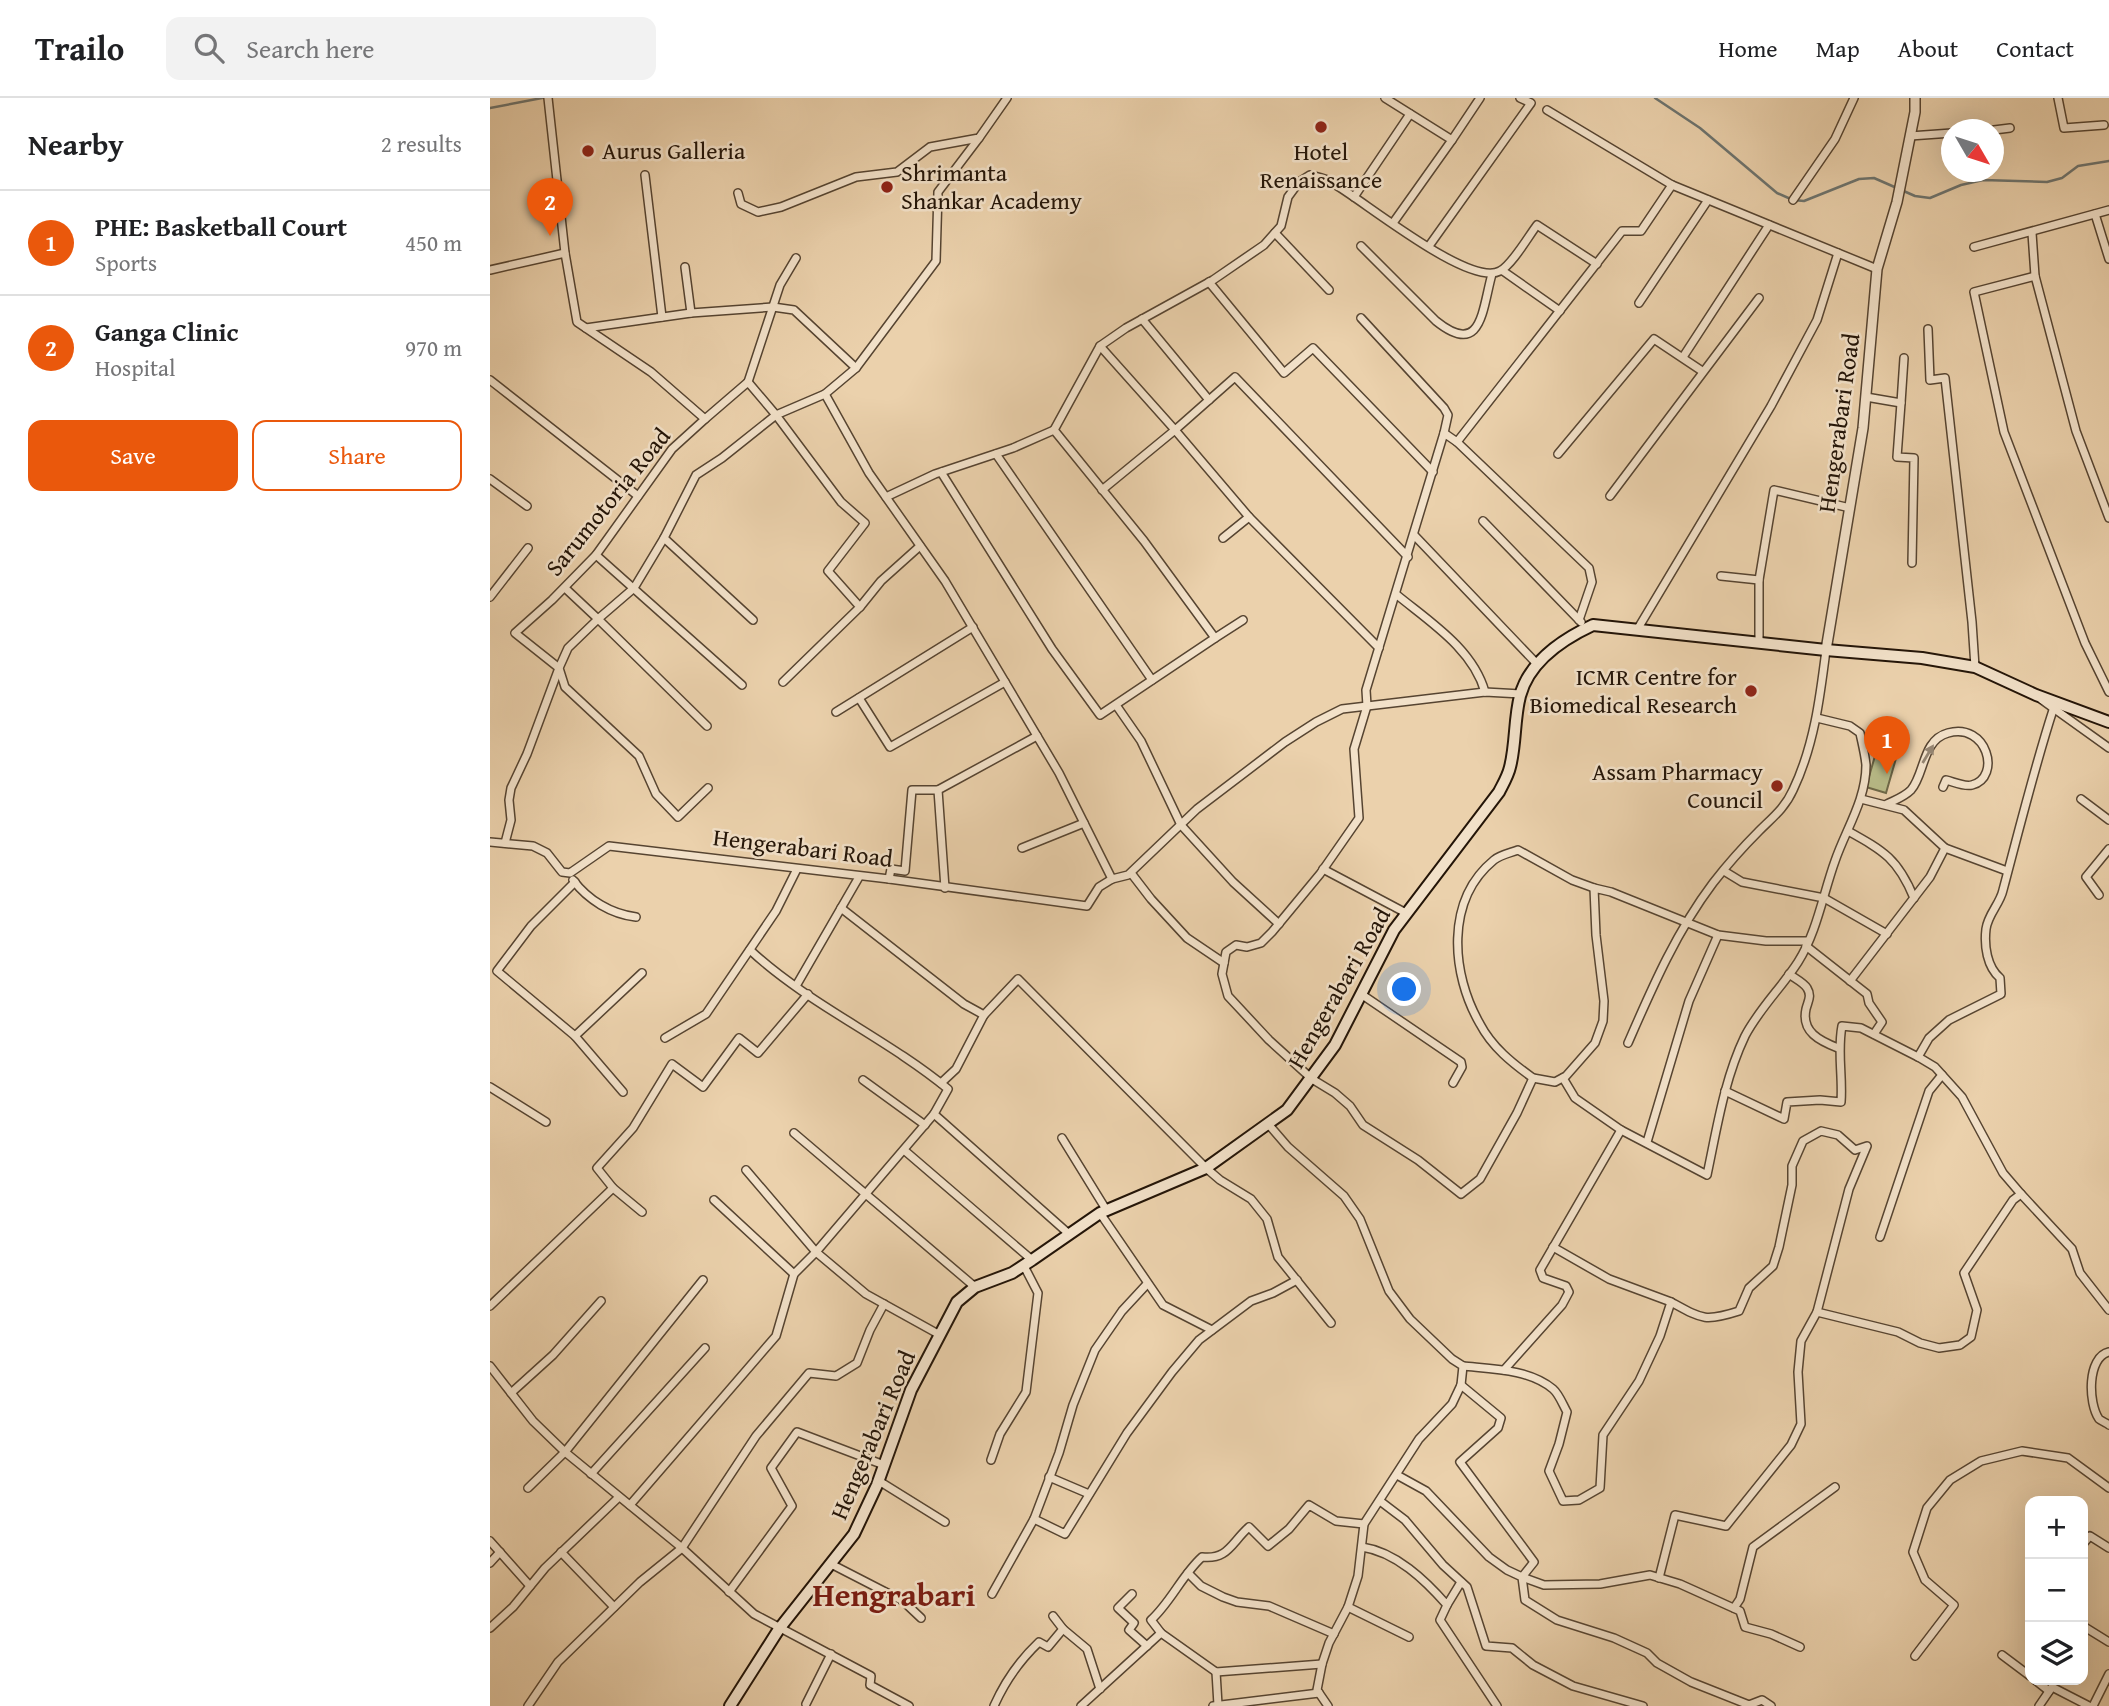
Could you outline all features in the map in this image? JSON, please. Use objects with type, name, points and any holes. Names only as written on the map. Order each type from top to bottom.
[{"type":"main road","name":"Hengerabari Road","points":[[730,1706],[779,1629],[853,1534],[879,1481],[911,1390],[957,1302],[975,1287],[1012,1273],[1103,1212],[1206,1168],[1287,1110],[1335,1045],[1394,930],[1499,792],[1510,769],[1521,694],[1538,664],[1583,624],[1922,658],[1975,667],[2036,695],[2109,722]]},
{"type":"street","points":[[505,844],[511,820],[510,788],[527,754],[568,648],[634,588],[664,538],[695,475],[722,458],[776,415],[825,394],[856,368],[936,261],[938,192],[1007,98]]},
{"type":"street","points":[[1385,98],[1452,140]]},
{"type":"street","points":[[1393,223],[1480,98]]},
{"type":"street","points":[[1429,246],[1531,103],[1520,98]]},
{"type":"street","points":[[1793,200],[1835,139],[1854,98]]},
{"type":"street","name":"Hengerabari Road","points":[[1826,650],[1866,397],[1877,269],[1902,178],[1915,98]]},
{"type":"street","points":[[2058,98],[2064,128],[2105,124]]},
{"type":"street","points":[[549,100],[565,253],[576,317],[585,328],[691,313],[773,307],[794,310],[856,368]]},
{"type":"street","points":[[1547,110],[1672,185],[1877,269]]},
{"type":"street","points":[[1354,197],[1410,114]]},
{"type":"street","points":[[2004,129],[2010,128]]},
{"type":"street","points":[[1910,136],[1941,134]]},
{"type":"street","points":[[738,193],[741,204],[758,212],[781,207],[856,177],[897,172],[930,147],[979,138]]},
{"type":"street","points":[[645,175],[662,317]]},
{"type":"street","points":[[886,497],[941,472],[996,454],[1054,429],[1100,346],[1209,282],[1265,245],[1281,226],[1288,197],[1299,183],[1311,175],[1329,180],[1469,270],[1492,274],[1503,271],[1537,225],[1597,264]]},
{"type":"street","points":[[1457,442],[1622,231],[1641,231],[1672,185]]},
{"type":"street","points":[[1639,303],[1708,200]]},
{"type":"street","points":[[1974,247],[2109,210]]},
{"type":"street","points":[[2095,214],[2109,258]]},
{"type":"street","points":[[1683,357],[1769,225]]},
{"type":"street","points":[[1275,233],[1329,290]]},
{"type":"street","points":[[2032,233],[2035,276],[2076,431],[2109,517]]},
{"type":"street","points":[[1360,246],[1436,321],[1448,331],[1464,337],[1471,335],[1477,327],[1492,274]]},
{"type":"street","points":[[490,270],[565,253]]},
{"type":"street","points":[[1637,630],[1771,406],[1817,320],[1838,253]]},
{"type":"street","points":[[705,419],[748,382],[780,285],[796,258]]},
{"type":"street","points":[[685,267],[691,313]]},
{"type":"street","points":[[1503,271],[1560,312]]},
{"type":"street","points":[[2035,276],[1974,292],[2004,432],[2085,643],[2109,692]]},
{"type":"street","points":[[1209,282],[1284,373],[1313,348],[1433,472]]},
{"type":"street","points":[[1610,496],[1759,298]]},
{"type":"street","points":[[1361,318],[1448,415],[1397,595],[1366,690],[1367,706],[1354,749],[1359,818],[1323,869],[1261,943],[1247,947],[1236,945],[1226,952],[1222,974],[1228,996],[1269,1040],[1312,1079],[1350,1106],[1363,1125],[1418,1160],[1461,1194],[1479,1179],[1517,1113],[1532,1078]]},
{"type":"street","points":[[1142,319],[1209,400]]},
{"type":"street","name":"Sarumotoria Road","points":[[559,668],[515,633],[565,588],[596,555],[673,449],[705,419],[651,372],[613,344],[585,328]]},
{"type":"street","points":[[1928,329],[1930,380],[1945,378],[1975,667]]},
{"type":"street","points":[[1558,454],[1654,339],[1702,371]]},
{"type":"street","points":[[1100,346],[1249,517],[1379,648]]},
{"type":"street","points":[[1904,358],[1897,457],[1914,458],[1912,563]]},
{"type":"street","points":[[1102,490],[1236,377],[1408,557]]},
{"type":"street","points":[[490,380],[638,496]]},
{"type":"street","points":[[748,382],[841,502],[865,523],[828,571],[860,607]]},
{"type":"street","points":[[825,394],[869,473],[945,581],[1037,736],[1112,879]]},
{"type":"street","points":[[1866,397],[1901,403]]},
{"type":"street","points":[[1054,429],[1215,638]]},
{"type":"street","points":[[1444,433],[1457,442],[1589,568],[1592,582],[1583,624]]},
{"type":"street","points":[[996,454],[1152,680]]},
{"type":"street","points":[[941,472],[1052,649],[1100,715],[1243,620]]},
{"type":"street","points":[[490,479],[527,506]]},
{"type":"street","points":[[1759,643],[1759,580],[1774,490],[1850,508]]},
{"type":"street","points":[[1223,538],[1249,517]]},
{"type":"street","points":[[1483,521],[1583,624]]},
{"type":"street","points":[[1414,535],[1538,664]]},
{"type":"street","points":[[664,538],[753,620]]},
{"type":"street","points":[[783,682],[860,607],[881,581],[920,546]]},
{"type":"street","points":[[490,597],[528,548]]},
{"type":"street","points":[[596,555],[742,685]]},
{"type":"street","points":[[1721,576],[1759,580]]},
{"type":"street","points":[[565,588],[707,726]]},
{"type":"street","points":[[1397,595],[1441,630],[1464,653],[1481,678],[1485,692]]},
{"type":"street","points":[[836,712],[973,628]]},
{"type":"street","points":[[1628,1043],[1661,966],[1686,923],[1714,881],[1780,812],[1793,791],[1807,756],[1817,718],[1826,650]]},
{"type":"street","points":[[559,668],[565,687],[639,756],[656,794],[678,817],[708,788]]},
{"type":"street","points":[[859,698],[890,747],[1005,682]]},
{"type":"street","name":"Hengerabari Road","points":[[570,873],[609,846],[889,879],[1087,906],[1099,887],[1130,873],[1197,809],[1316,722],[1342,709],[1485,692],[1521,694]]},
{"type":"street","points":[[2036,695],[2053,710],[2109,748]]},
{"type":"street","points":[[1116,705],[1141,741],[1181,825],[1233,882],[1279,924]]},
{"type":"street","points":[[1918,1056],[1929,1038],[1950,1020],[2001,994],[2000,978],[1994,973],[1986,950],[1988,919],[2003,894],[2037,759],[2053,710]]},
{"type":"street","points":[[1563,1078],[1575,1098],[1621,1130],[1707,1175],[1725,1091],[1746,1034],[1807,944],[1835,860],[1861,799],[1866,765],[1860,733],[1850,726],[1817,718]]},
{"type":"street","points":[[1887,804],[1912,789],[1924,755],[1943,736],[1948,733],[1965,733],[1974,737],[1988,752],[1989,763],[1981,779],[1973,785],[1945,780],[1942,787]]},
{"type":"street","points":[[889,879],[891,869],[905,871],[912,790],[938,790],[1037,736]]},
{"type":"street","points":[[938,790],[945,888]]},
{"type":"street","points":[[1861,799],[1904,810],[1945,848],[2007,871]]},
{"type":"street","points":[[2081,799],[2109,820]]},
{"type":"street","points":[[1022,848],[1084,823]]},
{"type":"street","points":[[1848,831],[1882,850],[1903,873],[1914,898]]},
{"type":"street","points":[[490,842],[533,846],[547,853],[562,872],[570,873],[575,882],[605,908],[613,913],[636,917]]},
{"type":"street","points":[[1850,981],[1930,877],[1945,848]]},
{"type":"street","points":[[2099,895],[2085,877],[2109,849]]},
{"type":"street","points":[[1594,888],[1596,935],[1604,1001],[1603,1021],[1595,1043],[1563,1078],[1555,1082],[1532,1078],[1504,1057],[1480,1025],[1461,978],[1456,934],[1465,901],[1475,879],[1495,859],[1518,850],[1572,880],[1611,892],[1718,935],[1807,944],[1867,993],[1869,1003],[1882,1022],[1874,1034]]},
{"type":"street","points":[[665,1038],[706,1014],[776,911],[797,869]]},
{"type":"street","points":[[1323,869],[1406,913]]},
{"type":"street","points":[[1724,871],[1742,882],[1824,898],[1887,934]]},
{"type":"street","points":[[1130,873],[1187,937],[1224,963]]},
{"type":"street","points":[[796,986],[859,877]]},
{"type":"street","points":[[490,980],[531,926],[575,882]]},
{"type":"street","points":[[841,908],[964,1004],[984,1015]]},
{"type":"street","points":[[1647,1142],[1689,1001],[1718,935]]},
{"type":"street","points":[[630,1505],[776,1336],[794,1274],[934,1115],[948,1088],[917,1064],[796,986],[750,950]]},
{"type":"street","points":[[497,971],[575,1036],[623,1092]]},
{"type":"street","points":[[575,1036],[642,973]]},
{"type":"street","points":[[1789,974],[1806,986],[1810,998],[1805,1011],[1806,1023],[1812,1035],[1838,1048]]},
{"type":"street","points":[[941,1083],[956,1069],[984,1015],[1018,979],[1206,1168],[1251,1199],[1267,1219],[1278,1257],[1331,1323]]},
{"type":"street","points":[[642,1212],[613,1188],[597,1168],[633,1128],[672,1064],[703,1087],[739,1038],[758,1053],[808,994]]},
{"type":"street","points":[[1361,994],[1461,1062],[1462,1067],[1453,1083]]},
{"type":"street","points":[[1725,1091],[1784,1119],[1787,1102],[1841,1102],[1842,1079],[1838,1048],[1842,1026],[1861,1028],[1918,1056],[1942,1075],[1962,1097],[2003,1173],[2072,1249],[2080,1273],[2109,1310]]},
{"type":"street","points":[[1880,1237],[1928,1091],[1942,1075]]},
{"type":"street","points":[[863,1080],[925,1125]]},
{"type":"street","points":[[490,1087],[546,1122]]},
{"type":"street","points":[[934,1115],[1069,1234]]},
{"type":"street","points":[[1269,1125],[1288,1147],[1343,1196],[1360,1219],[1389,1291],[1410,1319],[1452,1359],[1463,1366],[1504,1370],[1533,1378],[1555,1390],[1567,1412],[1549,1471],[1563,1501],[1579,1500],[1600,1488],[1603,1435],[1639,1381],[1660,1336],[1671,1302]]},
{"type":"street","points":[[1504,1370],[1562,1305],[1569,1292],[1566,1286],[1541,1275],[1540,1270],[1621,1130]]},
{"type":"street","points":[[1553,1247],[1609,1279],[1671,1302],[1698,1317],[1714,1319],[1739,1311],[1749,1288],[1773,1266],[1789,1198],[1792,1166],[1803,1141],[1821,1131],[1838,1135],[1855,1150],[1867,1146],[1849,1189],[1817,1312],[1801,1341],[1798,1372],[1801,1424],[1791,1444],[1726,1526],[1675,1514],[1659,1577]]},
{"type":"street","points":[[794,1133],[975,1287]]},
{"type":"street","points":[[1062,1138],[1103,1212],[1163,1305],[1212,1330]]},
{"type":"street","points":[[904,1150],[1028,1263],[1038,1293],[1026,1392],[1000,1434],[991,1460]]},
{"type":"street","points":[[746,1170],[816,1252],[866,1294],[940,1335]]},
{"type":"street","points":[[490,1306],[613,1188]]},
{"type":"street","points":[[1817,1312],[1898,1332],[1920,1343],[1939,1348],[1960,1345],[1971,1337],[1977,1310],[1964,1273],[2013,1200],[2021,1194]]},
{"type":"street","points":[[713,1200],[794,1274]]},
{"type":"street","points":[[528,1488],[565,1451],[703,1280]]},
{"type":"street","points":[[1034,1518],[1065,1534],[1127,1433],[1199,1340],[1251,1301],[1297,1280]]},
{"type":"street","points":[[992,1594],[1034,1518],[1073,1405],[1096,1350],[1122,1311],[1147,1284]]},
{"type":"street","points":[[511,1393],[553,1355],[601,1301]]},
{"type":"street","points":[[528,1706],[558,1662],[640,1582],[682,1548],[756,1436],[809,1373],[836,1376],[857,1363],[884,1304]]},
{"type":"street","points":[[592,1474],[705,1348]]},
{"type":"street","points":[[2109,1352],[2102,1354],[2095,1361],[2091,1394],[2100,1419],[2109,1425]]},
{"type":"street","points":[[490,1366],[533,1421],[682,1548],[754,1614],[871,1675],[870,1685],[909,1706]]},
{"type":"street","points":[[1328,1706],[1317,1690],[1322,1664],[1348,1607],[1358,1576],[1364,1524],[1419,1438],[1452,1404],[1461,1385],[1463,1366]]},
{"type":"street","points":[[1461,1385],[1501,1418],[1498,1428],[1460,1462],[1534,1562],[1522,1577],[1525,1600],[1557,1620],[1614,1638],[1647,1653],[1657,1663],[1703,1686],[1749,1705],[1762,1700],[1771,1706]]},
{"type":"street","points":[[729,1592],[792,1506],[771,1468],[797,1432],[884,1465]]},
{"type":"street","points":[[1915,1657],[1954,1605],[1925,1580],[1913,1552],[1927,1508],[1950,1480],[1981,1461],[2022,1451],[2068,1458],[2109,1488]]},
{"type":"street","points":[[1397,1475],[1426,1491],[1489,1557],[1522,1577],[1544,1585],[1600,1584],[1650,1575],[1659,1577],[1740,1611],[1745,1627],[1771,1634],[1800,1647]]},
{"type":"street","points":[[1049,1477],[1089,1494]]},
{"type":"street","points":[[879,1481],[945,1521]]},
{"type":"street","points":[[1734,1608],[1740,1599],[1753,1547],[1835,1487]]},
{"type":"street","points":[[490,1629],[561,1552],[620,1497]]},
{"type":"street","points":[[1380,1501],[1405,1520],[1467,1587],[1486,1646],[1512,1648],[1533,1665],[1573,1686],[1643,1706]]},
{"type":"street","points":[[1322,1664],[1216,1672],[1161,1633],[1151,1620],[1202,1557],[1214,1558],[1225,1554],[1249,1527],[1268,1546],[1289,1529],[1309,1505],[1336,1521],[1364,1524]]},
{"type":"street","points":[[2088,1538],[2090,1536],[2109,1548]]},
{"type":"street","points":[[490,1541],[530,1586]]},
{"type":"street","points":[[1362,1547],[1378,1549],[1406,1567],[1431,1587],[1447,1605]]},
{"type":"street","points":[[490,1563],[500,1552]]},
{"type":"street","points":[[561,1552],[614,1607]]},
{"type":"street","points":[[831,1564],[903,1601],[921,1618]]},
{"type":"street","points":[[1188,1573],[1201,1586],[1223,1597],[1237,1602],[1269,1606],[1334,1634]]},
{"type":"street","points":[[1461,1581],[1440,1620],[1497,1706]]},
{"type":"street","points":[[1132,1594],[1118,1608],[1134,1623],[1129,1630],[1147,1646]]},
{"type":"street","points":[[1348,1607],[1409,1637]]},
{"type":"street","points":[[1053,1616],[1063,1629],[1087,1649],[1100,1689]]},
{"type":"street","points":[[994,1706],[1013,1670],[1029,1652],[1039,1642],[1048,1647],[1063,1629]]},
{"type":"street","points":[[2088,1629],[2109,1642]]},
{"type":"street","points":[[1081,1706],[1161,1633]]},
{"type":"street","points":[[806,1704],[831,1654]]},
{"type":"street","points":[[2002,1655],[2025,1672]]},
{"type":"street","points":[[1216,1672],[1218,1705]]},
{"type":"street","points":[[2039,1706],[2052,1687],[2091,1706],[2109,1674]]},
{"type":"street","points":[[2042,1685],[2049,1690]]},
{"type":"street","points":[[1213,1706],[1319,1693]]},
{"type":"green space","points":[[1877,749],[1897,755],[1886,793],[1866,787]]},
{"type":"waterway","points":[[490,108],[542,98]]},
{"type":"waterway","points":[[1655,98],[1700,128],[1777,193],[1793,200],[1804,201],[1859,179],[1874,178],[1915,196],[1930,198],[1961,185],[1983,180],[2047,182],[2062,178],[2078,166],[2109,161]]},
{"type":"place","name":"Hotel Renaissance","points":[[1321,127]]},
{"type":"place","name":"Aurus Galleria","points":[[588,151]]},
{"type":"place","name":"Shrimanta Shankar Academy","points":[[887,187]]},
{"type":"place","name":"Ganga Clinic","points":[[550,236]]},
{"type":"place","name":"ICMR Centre for Biomedical Research","points":[[1751,691]]},
{"type":"place","name":"PHE: Basketball Court","points":[[1887,774]]},
{"type":"place","name":"Assam Pharmacy Council","points":[[1777,786]]},
{"type":"district","name":"Hengrabari","points":[[894,1595]]}]
